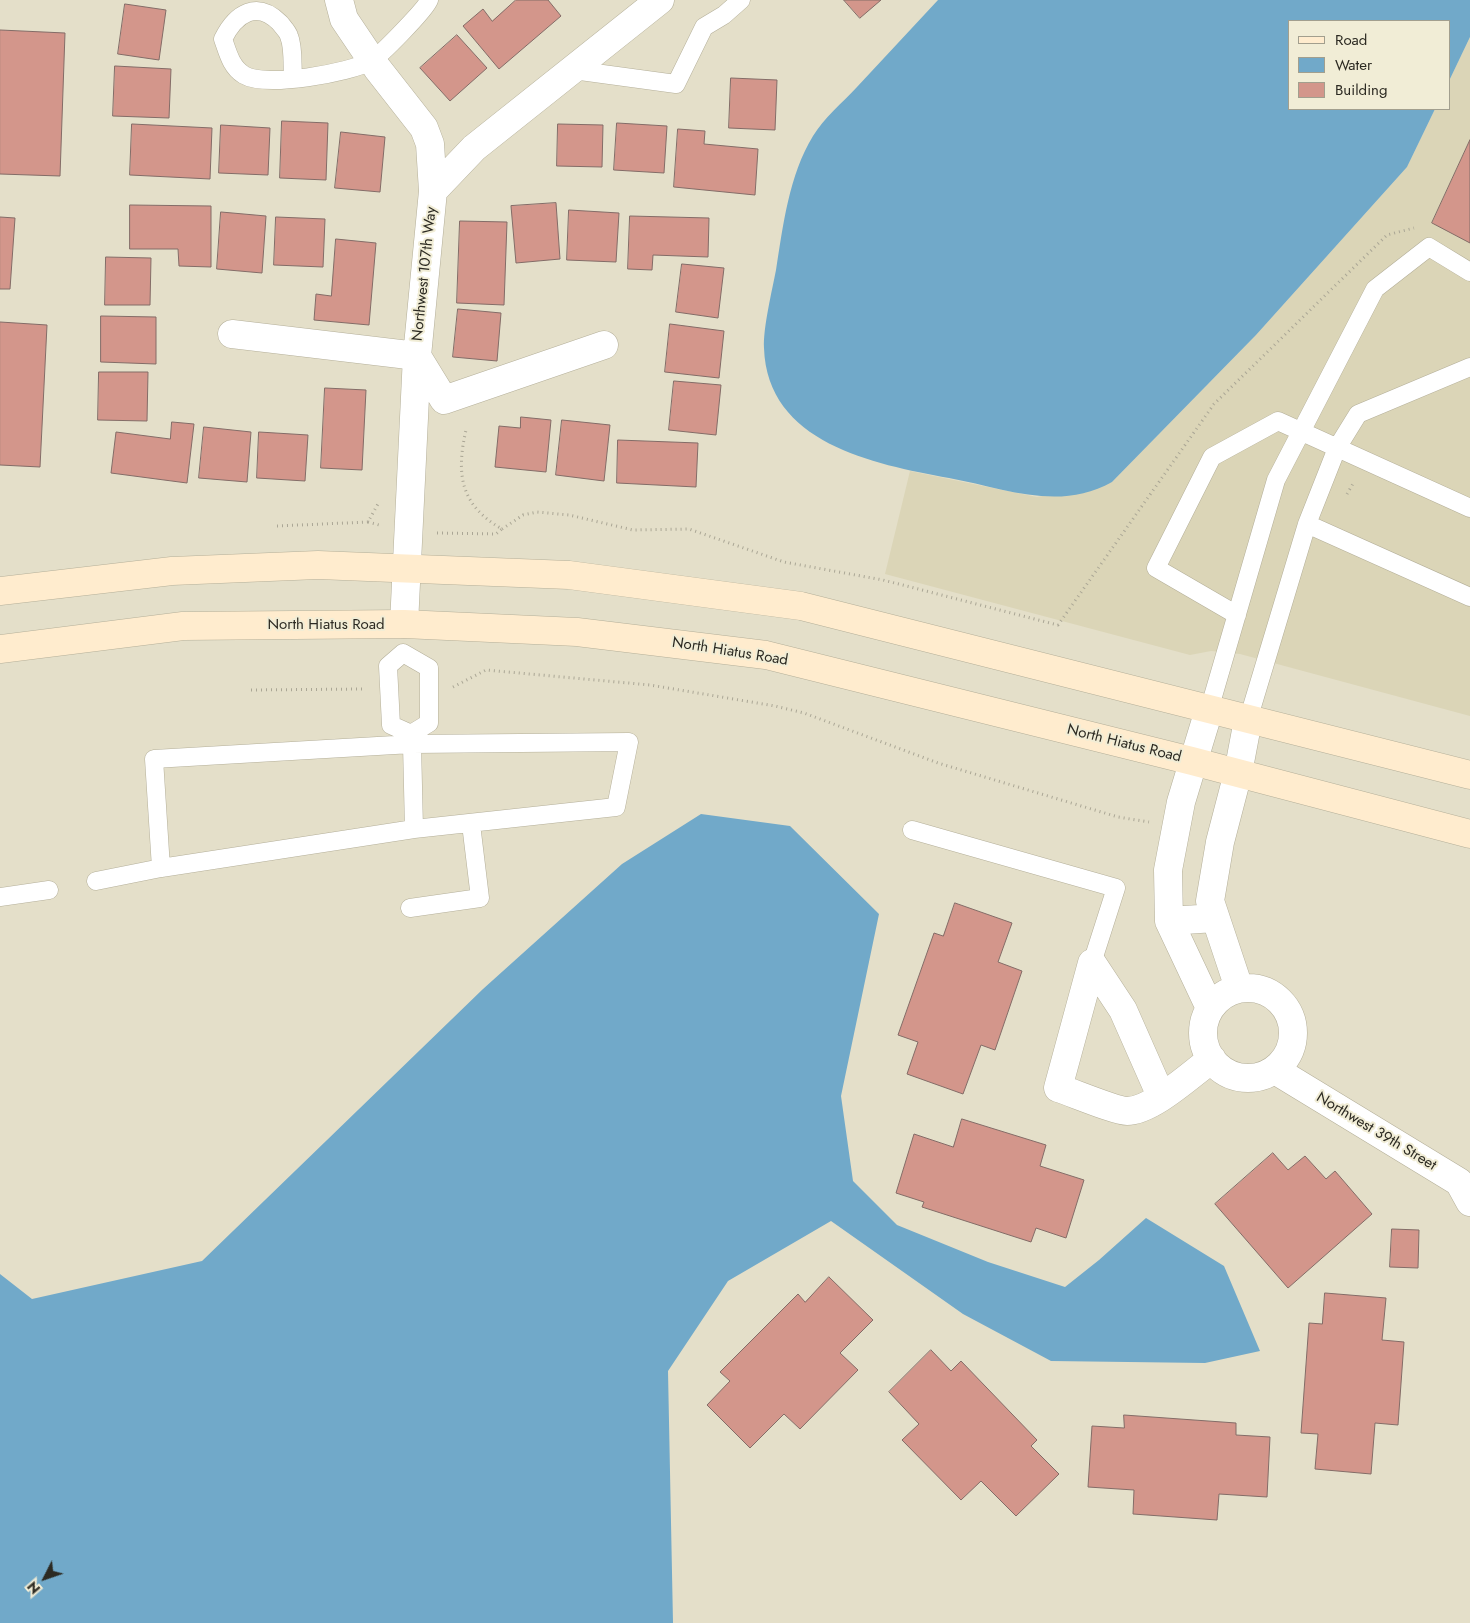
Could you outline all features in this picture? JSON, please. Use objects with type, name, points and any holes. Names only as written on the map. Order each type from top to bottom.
[{"type":"main road","points":[[0,591],[172,571],[318,565],[569,575],[801,606],[1470,775]]},
{"type":"main road","name":"North Hiatus Road","points":[[0,649],[183,626],[404,624],[577,632],[766,655],[1192,761],[1470,834]]},
{"type":"street","points":[[339,0],[344,19],[372,61],[424,128],[430,144],[433,191]]},
{"type":"street","name":"Northwest 107th Way","points":[[404,624],[417,356],[433,191],[474,148],[660,0]]},
{"type":"street","points":[[232,334],[417,356],[444,400],[604,345]]},
{"type":"street","points":[[1210,710],[1192,761],[1181,802],[1168,870],[1169,921],[1210,1008]]},
{"type":"street","points":[[1239,988],[1210,901],[1220,842],[1238,773],[1248,720]]},
{"type":"street","points":[[1169,921],[1216,918]]},
{"type":"street","points":[[1092,962],[1122,1010],[1161,1096]]},
{"type":"street","points":[[1092,962],[1058,1088],[1126,1111],[1146,1107],[1212,1059]]},
{"type":"street","points":[[1239,988],[1256,988],[1273,995],[1285,1007],[1293,1023],[1293,1041],[1287,1057],[1275,1070],[1258,1077],[1241,1078],[1224,1071],[1212,1059],[1204,1042],[1204,1025],[1210,1008],[1222,996],[1239,988]]},
{"type":"street","name":"Northwest 39th Street","points":[[1275,1070],[1459,1182],[1470,1202]]},
{"type":"lane","points":[[293,79],[289,36],[275,16],[262,8],[246,9],[232,22],[223,39],[232,63],[245,75],[278,81],[293,79],[330,73],[372,61],[429,0]]},
{"type":"lane","points":[[573,70],[676,84],[704,26],[724,16],[741,0]]},
{"type":"lane","points":[[1210,710],[1276,480],[1375,288],[1429,247],[1470,272]]},
{"type":"lane","points":[[1248,720],[1307,524],[1337,448],[1358,414],[1470,368]]},
{"type":"lane","points":[[1237,615],[1156,568],[1212,457],[1278,421],[1470,508]]},
{"type":"lane","points":[[1307,524],[1470,597]]},
{"type":"lane","points":[[404,624],[404,653]]},
{"type":"lane","points":[[404,653],[429,668],[429,724],[411,739]]},
{"type":"lane","points":[[404,653],[388,666],[391,725],[411,739]]},
{"type":"lane","points":[[411,739],[414,829]]},
{"type":"lane","points":[[96,881],[162,868],[414,829],[616,808],[629,742],[411,739],[154,759],[162,868]]},
{"type":"lane","points":[[410,908],[480,898],[471,824]]},
{"type":"lane","points":[[912,830],[1116,888],[1092,962]]},
{"type":"lane","points":[[0,897],[49,890]]},
{"type":"path","points":[[408,532],[496,534],[523,515],[537,512],[569,515],[633,530],[689,529],[784,562],[883,580],[1058,626],[1214,404],[1387,235],[1409,227],[1423,228]]},
{"type":"path","points":[[466,430],[461,468],[466,494],[486,519],[502,529]]},
{"type":"path","points":[[277,526],[368,522],[380,499]]},
{"type":"path","points":[[429,689],[450,688],[486,670],[650,685],[775,706],[822,720],[938,763],[1118,817],[1150,822]]},
{"type":"path","points":[[251,690],[389,689]]},
{"type":"shaded area","points":[[1470,37],[1470,716],[1240,654],[1211,651],[1190,655],[885,574],[910,471],[1037,497],[1112,482],[1256,335],[1407,167],[1435,110],[1450,110],[1450,79]]},
{"type":"water","points":[[938,0],[1470,0],[1470,37],[1450,79],[1450,20],[1288,20],[1288,110],[1435,110],[1407,167],[1256,335],[1112,482],[1092,491],[1072,495],[1052,497],[1011,492],[888,465],[858,456],[829,443],[804,427],[783,406],[770,380],[764,340],[788,201],[798,167],[817,129]]},
{"type":"water","points":[[701,814],[790,826],[879,914],[841,1096],[853,1181],[897,1225],[988,1262],[1065,1287],[1146,1218],[1224,1266],[1260,1351],[1205,1363],[1051,1361],[963,1314],[831,1221],[728,1281],[668,1371],[673,1623],[0,1623],[0,1274],[32,1299],[202,1261],[483,989],[622,864]]},
{"type":"building","points":[[516,0],[548,0],[561,16],[499,69],[463,26],[483,9],[492,21]]},
{"type":"building","points":[[844,0],[881,0],[860,18]]},
{"type":"building","points":[[125,4],[166,10],[159,60],[118,54]]},
{"type":"building","points":[[0,30],[65,33],[60,176],[0,174]]},
{"type":"building","points":[[457,35],[487,68],[450,101],[420,68]]},
{"type":"building","points":[[115,66],[171,69],[169,118],[113,116]]},
{"type":"building","points":[[731,78],[777,80],[775,130],[729,128]]},
{"type":"building","points":[[282,121],[328,123],[326,180],[280,178]]},
{"type":"building","points":[[617,123],[667,126],[664,173],[614,170]]},
{"type":"building","points":[[132,124],[212,128],[210,179],[130,175]]},
{"type":"building","points":[[558,124],[603,125],[602,167],[557,166]]},
{"type":"building","points":[[221,125],[270,128],[268,175],[219,173]]},
{"type":"building","points":[[678,129],[705,131],[704,144],[758,149],[755,195],[674,187]]},
{"type":"building","points":[[341,132],[385,137],[380,192],[335,188]]},
{"type":"building","points":[[1470,140],[1470,243],[1432,223]]},
{"type":"building","points":[[556,203],[560,259],[516,263],[511,206]]},
{"type":"building","points":[[130,205],[211,206],[211,267],[179,266],[178,249],[130,249]]},
{"type":"building","points":[[569,210],[619,213],[616,262],[567,260]]},
{"type":"building","points":[[221,212],[266,216],[262,273],[217,269]]},
{"type":"building","points":[[630,216],[709,218],[708,257],[653,255],[652,270],[628,269]]},
{"type":"building","points":[[0,217],[15,218],[10,289],[0,289]]},
{"type":"building","points":[[276,217],[325,219],[323,267],[274,265]]},
{"type":"building","points":[[460,221],[507,222],[504,305],[457,303]]},
{"type":"building","points":[[336,239],[376,243],[369,325],[314,320],[316,294],[331,296]]},
{"type":"building","points":[[106,257],[151,258],[150,305],[105,305]]},
{"type":"building","points":[[682,264],[724,268],[718,318],[676,312]]},
{"type":"building","points":[[458,309],[501,313],[497,361],[453,357]]},
{"type":"building","points":[[101,316],[156,317],[156,364],[101,362]]},
{"type":"building","points":[[0,322],[47,325],[40,467],[0,465]]},
{"type":"building","points":[[670,324],[724,331],[719,378],[665,372]]},
{"type":"building","points":[[99,372],[148,372],[147,421],[98,420]]},
{"type":"building","points":[[674,381],[721,385],[716,435],[669,430]]},
{"type":"building","points":[[325,388],[366,390],[362,470],[321,468]]},
{"type":"building","points":[[521,417],[551,420],[546,472],[495,467],[499,426],[520,428]]},
{"type":"building","points":[[562,420],[610,425],[604,481],[556,475]]},
{"type":"building","points":[[172,422],[194,424],[187,483],[111,473],[116,432],[170,439]]},
{"type":"building","points":[[204,427],[251,432],[247,482],[199,478]]},
{"type":"building","points":[[259,432],[308,435],[305,481],[257,478]]},
{"type":"building","points":[[618,440],[698,443],[696,487],[617,483]]},
{"type":"building","points":[[955,903],[1012,923],[998,962],[1022,971],[995,1050],[981,1045],[963,1094],[907,1074],[918,1042],[898,1035],[934,933],[943,936]]},
{"type":"building","points":[[962,1119],[1046,1145],[1040,1166],[1084,1180],[1066,1238],[1036,1228],[1031,1242],[922,1207],[924,1202],[896,1193],[914,1134],[953,1147]]},
{"type":"building","points":[[1273,1153],[1288,1170],[1305,1156],[1326,1179],[1335,1171],[1372,1214],[1288,1288],[1215,1204]]},
{"type":"building","points":[[1392,1229],[1419,1230],[1418,1268],[1390,1267]]},
{"type":"building","points":[[829,1277],[873,1320],[840,1353],[858,1370],[800,1429],[784,1414],[750,1448],[707,1405],[730,1381],[720,1372],[798,1294],[805,1302]]},
{"type":"building","points":[[1325,1293],[1386,1298],[1382,1340],[1404,1342],[1398,1425],[1375,1423],[1371,1474],[1315,1469],[1318,1434],[1301,1433],[1309,1323],[1322,1324]]},
{"type":"building","points":[[931,1350],[951,1371],[961,1361],[1037,1440],[1031,1446],[1059,1474],[1016,1516],[981,1481],[961,1500],[902,1440],[919,1424],[889,1392]]},
{"type":"building","points":[[1124,1415],[1236,1423],[1236,1435],[1270,1437],[1267,1497],[1219,1494],[1217,1520],[1133,1514],[1134,1490],[1088,1487],[1092,1426],[1124,1428]]}]
